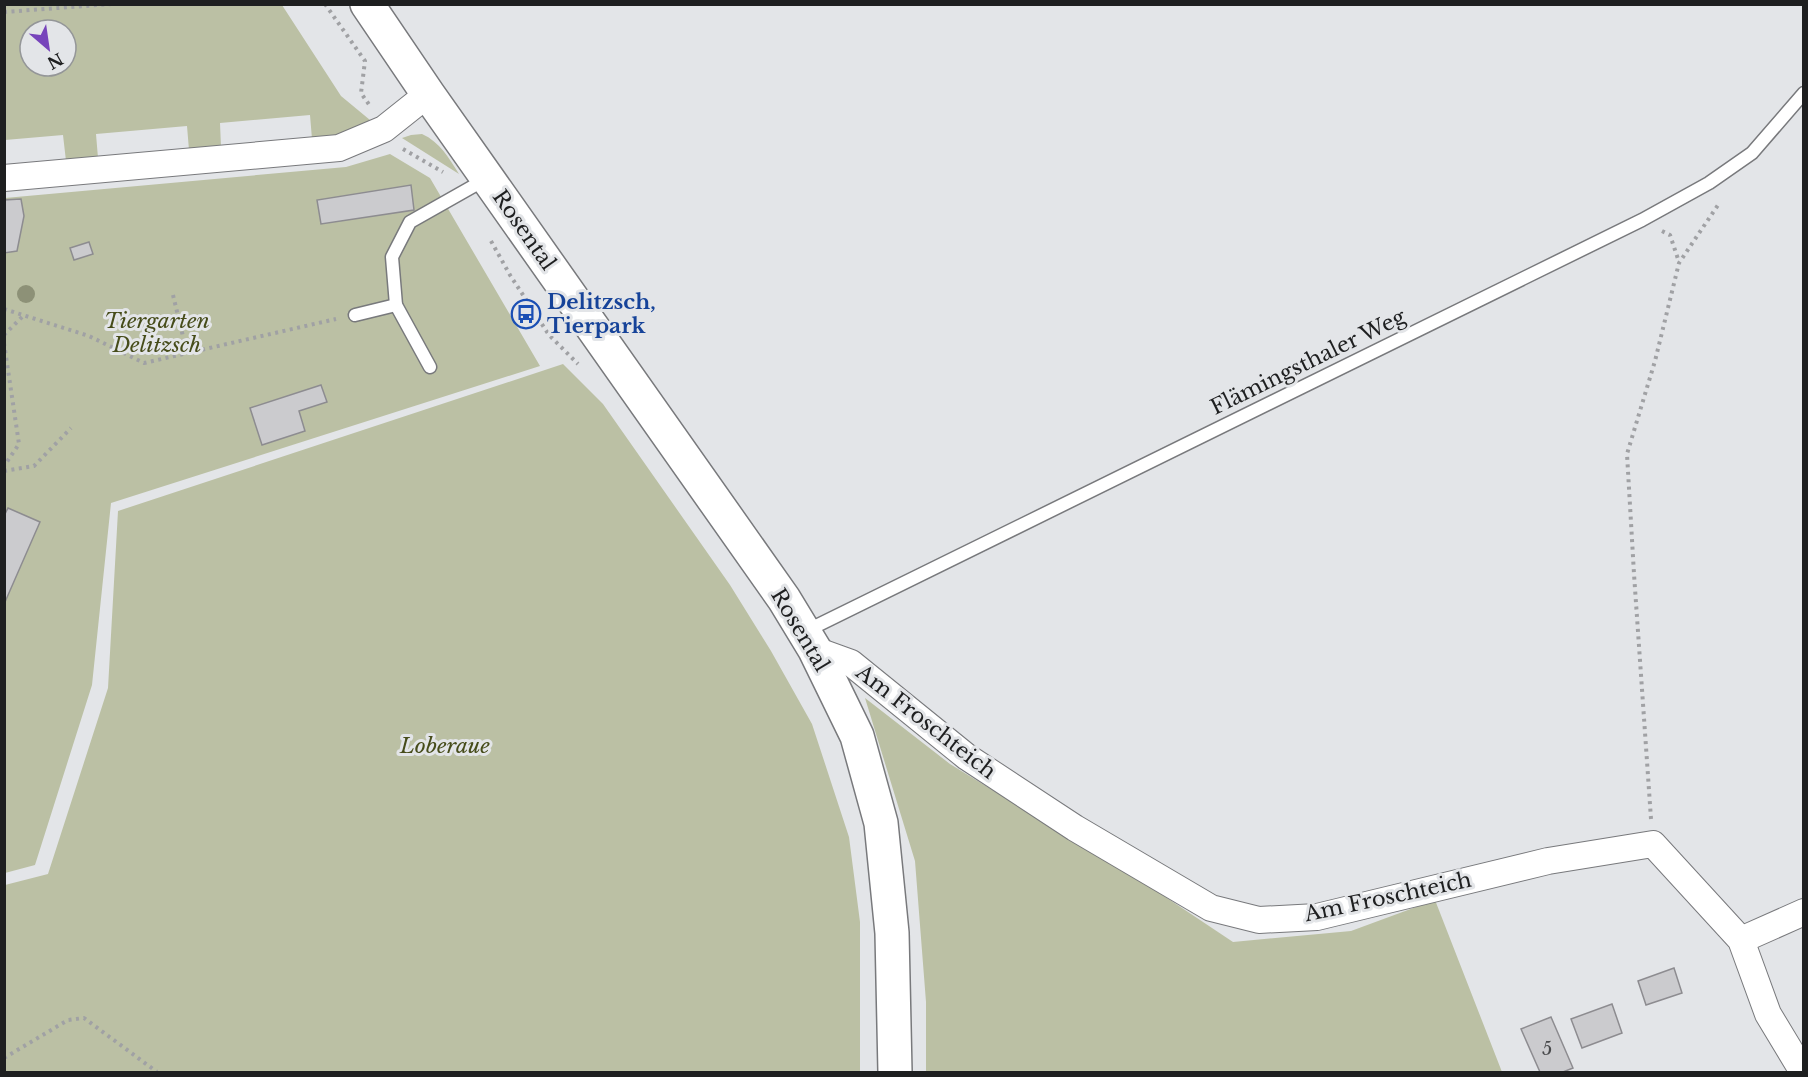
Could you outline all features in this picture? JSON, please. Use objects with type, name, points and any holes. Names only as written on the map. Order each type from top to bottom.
[{"type":"main road","name":"Rosental","points":[[367,4],[428,94],[475,185],[770,580],[810,641],[857,736],[881,823],[892,933],[895,1072]]},
{"type":"street","points":[[4,178],[339,148],[384,129],[428,94]]},
{"type":"street","name":"Am Froschteich","points":[[810,641],[851,663],[967,757],[1075,828],[1210,908],[1259,920],[1317,917],[1548,861],[1653,844]]},
{"type":"street","points":[[1653,844],[1741,940],[1768,1014],[1803,1072]]},
{"type":"street","points":[[1741,940],[1803,912]]},
{"type":"lane","name":"Flämingsthaler Weg","points":[[810,641],[1642,220],[1709,183],[1752,153],[1803,93]]},
{"type":"lane","points":[[430,367],[396,305],[392,257],[410,222],[475,185]]},
{"type":"lane","points":[[355,315],[396,305]]},
{"type":"path","points":[[4,12],[112,4]]},
{"type":"path","points":[[325,4],[365,61],[362,93],[392,143],[456,179],[475,185]]},
{"type":"path","points":[[1653,844],[1627,454],[1679,263],[1722,199]]},
{"type":"path","points":[[1642,220],[1670,235],[1679,263]]},
{"type":"path","points":[[486,234],[549,335],[582,368]]},
{"type":"path","points":[[172,295],[188,353]]},
{"type":"path","points":[[4,309],[89,336],[144,363],[355,315]]},
{"type":"path","points":[[4,335],[23,316]]},
{"type":"path","points":[[4,343],[20,444],[4,466]]},
{"type":"path","points":[[4,471],[34,466],[71,429]]},
{"type":"path","points":[[4,1058],[68,1020],[84,1018],[157,1072]]},
{"type":"green space","points":[[5,5],[282,5],[341,96],[370,120],[342,136],[312,139],[310,115],[220,123],[221,147],[189,150],[187,126],[96,134],[98,158],[66,161],[63,135],[5,140]]},
{"type":"green space","points":[[422,134],[439,146],[459,174],[402,138]]},
{"type":"green space","name":"Tiergarten Delitzsch","points":[[390,154],[430,178],[540,366],[111,503],[92,685],[35,865],[5,873],[5,198],[346,167]]},
{"type":"green space","name":"Loberaue","points":[[563,364],[603,404],[730,585],[812,724],[849,837],[860,922],[860,1072],[5,1072],[5,885],[48,874],[108,688],[118,511]]},
{"type":"green space","points":[[865,698],[950,764],[1155,890],[1233,942],[1351,931],[1435,900],[1502,1072],[926,1072],[926,1002],[915,861]]},
{"type":"building","points":[[411,185],[414,210],[321,224],[317,200]]},
{"type":"building","points":[[21,199],[24,216],[17,251],[4,253],[4,200]]},
{"type":"building","points":[[89,242],[93,254],[74,260],[70,248]]},
{"type":"building","points":[[321,385],[327,402],[299,411],[305,431],[262,445],[250,408]]},
{"type":"building","points":[[8,508],[40,522],[5,602],[4,516]]},
{"type":"building","points":[[1674,968],[1682,993],[1646,1005],[1638,981]]},
{"type":"building","points":[[1612,1004],[1622,1033],[1582,1048],[1571,1019]]},
{"type":"building","points":[[1551,1017],[1573,1068],[1563,1072],[1540,1072],[1521,1029]]},
{"type":"place","name":"Delitzsch, Tierpark","points":[[526,314]]}]
